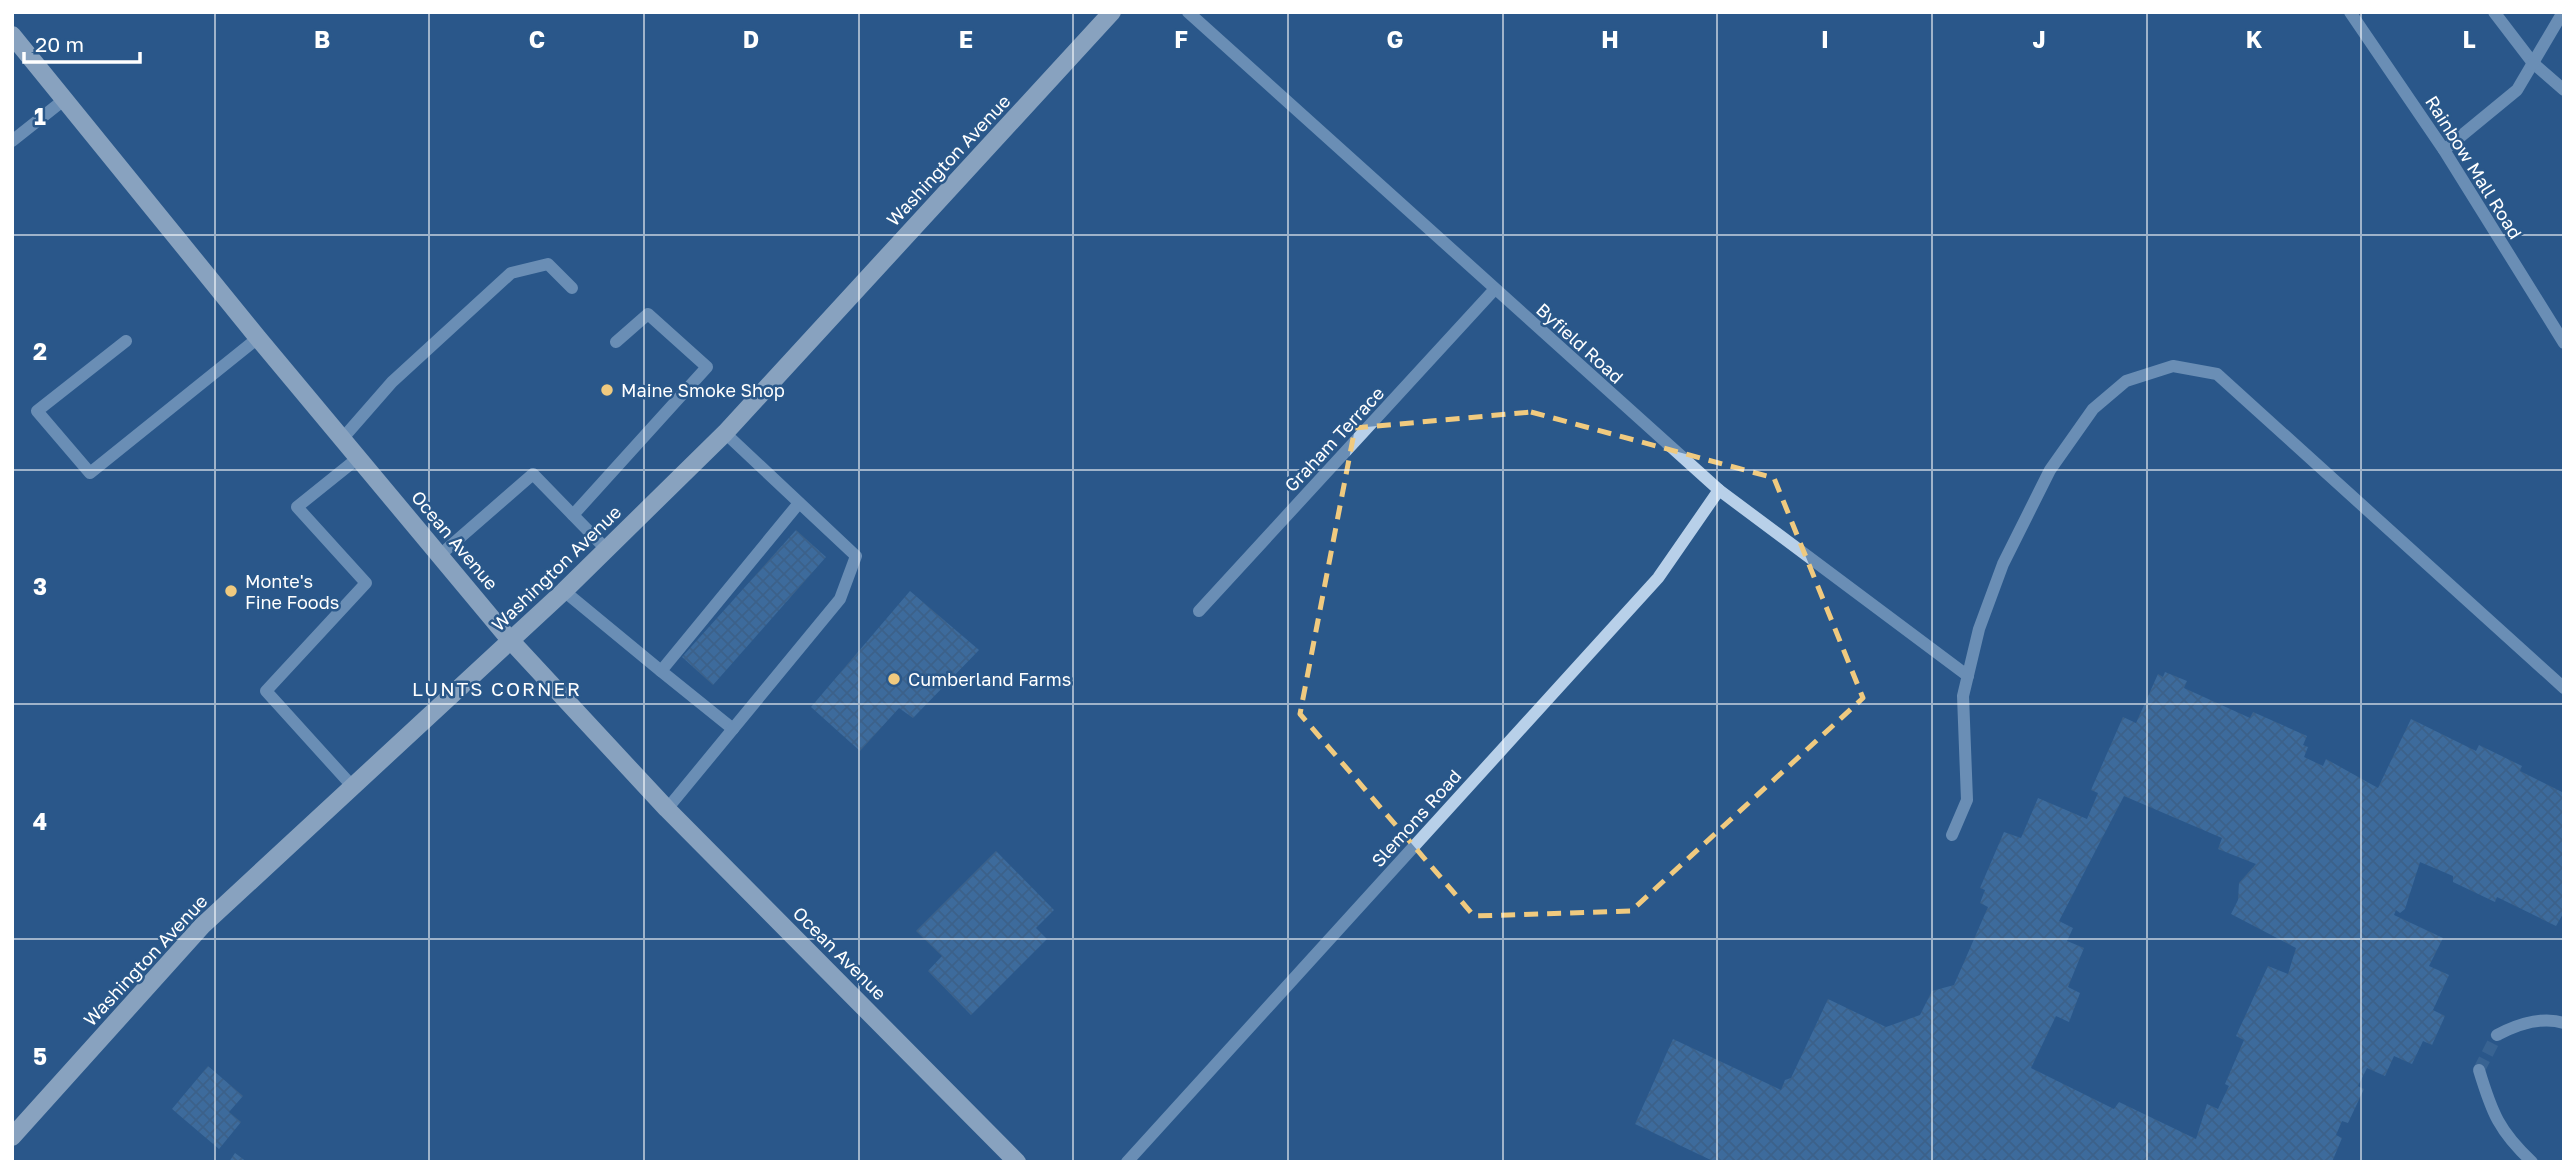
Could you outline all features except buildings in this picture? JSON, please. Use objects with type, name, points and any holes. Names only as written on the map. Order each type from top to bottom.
[{"type":"main road","name":"Washington Avenue","points":[[12,1137],[202,926],[564,591],[725,433],[1112,12]]},
{"type":"main road","name":"Ocean Avenue","points":[[12,35],[258,338],[510,640],[667,809],[1017,1162]]},
{"type":"street","name":"Byfield Road","points":[[1188,12],[1494,290],[1720,490],[1968,676]]},
{"type":"street","name":"Rainbow Mall Road","points":[[2350,12],[2444,150],[2564,343]]},
{"type":"street","points":[[2494,12],[2533,63],[2564,90]]},
{"type":"street","points":[[2444,150],[2518,90],[2564,12]]},
{"type":"street","points":[[12,141],[65,99]]},
{"type":"street","points":[[343,438],[392,382],[511,273],[548,264],[572,288]]},
{"type":"street","name":"Graham Terrace","points":[[1199,611],[1494,290]]},
{"type":"street","points":[[573,515],[707,367],[648,314],[616,342]]},
{"type":"street","points":[[126,341],[37,411],[90,473],[258,338]]},
{"type":"street","points":[[1952,835],[1967,800],[1963,696],[1979,629],[2003,565],[2050,470],[2094,409],[2126,381],[2173,366],[2217,374],[2564,688]]},
{"type":"street","points":[[667,809],[840,598],[856,556],[725,433]]},
{"type":"street","points":[[353,787],[265,691],[366,583],[297,507],[358,458]]},
{"type":"street","points":[[440,555],[533,474],[606,549]]},
{"type":"street","name":"Slemons Road","points":[[1127,1162],[1658,578],[1720,490]]},
{"type":"street","points":[[661,671],[800,503]]},
{"type":"street","points":[[564,591],[733,729]]},
{"type":"street","points":[[2497,1035],[2516,1024],[2556,1021],[2564,1023]]},
{"type":"street","points":[[2479,1070],[2490,1107],[2507,1139],[2532,1162]]},
{"type":"highlighted area","points":[[1531,412],[1774,478],[1863,698],[1631,911],[1474,916],[1300,714],[1355,428]]},
{"type":"tunnel","points":[[2479,1070],[2497,1035]]},
{"type":"place","name":"Maine Smoke Shop","points":[[607,390]]},
{"type":"place","name":"Monte's Fine Foods","points":[[231,591]]},
{"type":"place","name":"Cumberland Farms","points":[[894,679]]},
{"type":"district","name":"LUNTS CORNER","points":[[497,688]]}]
